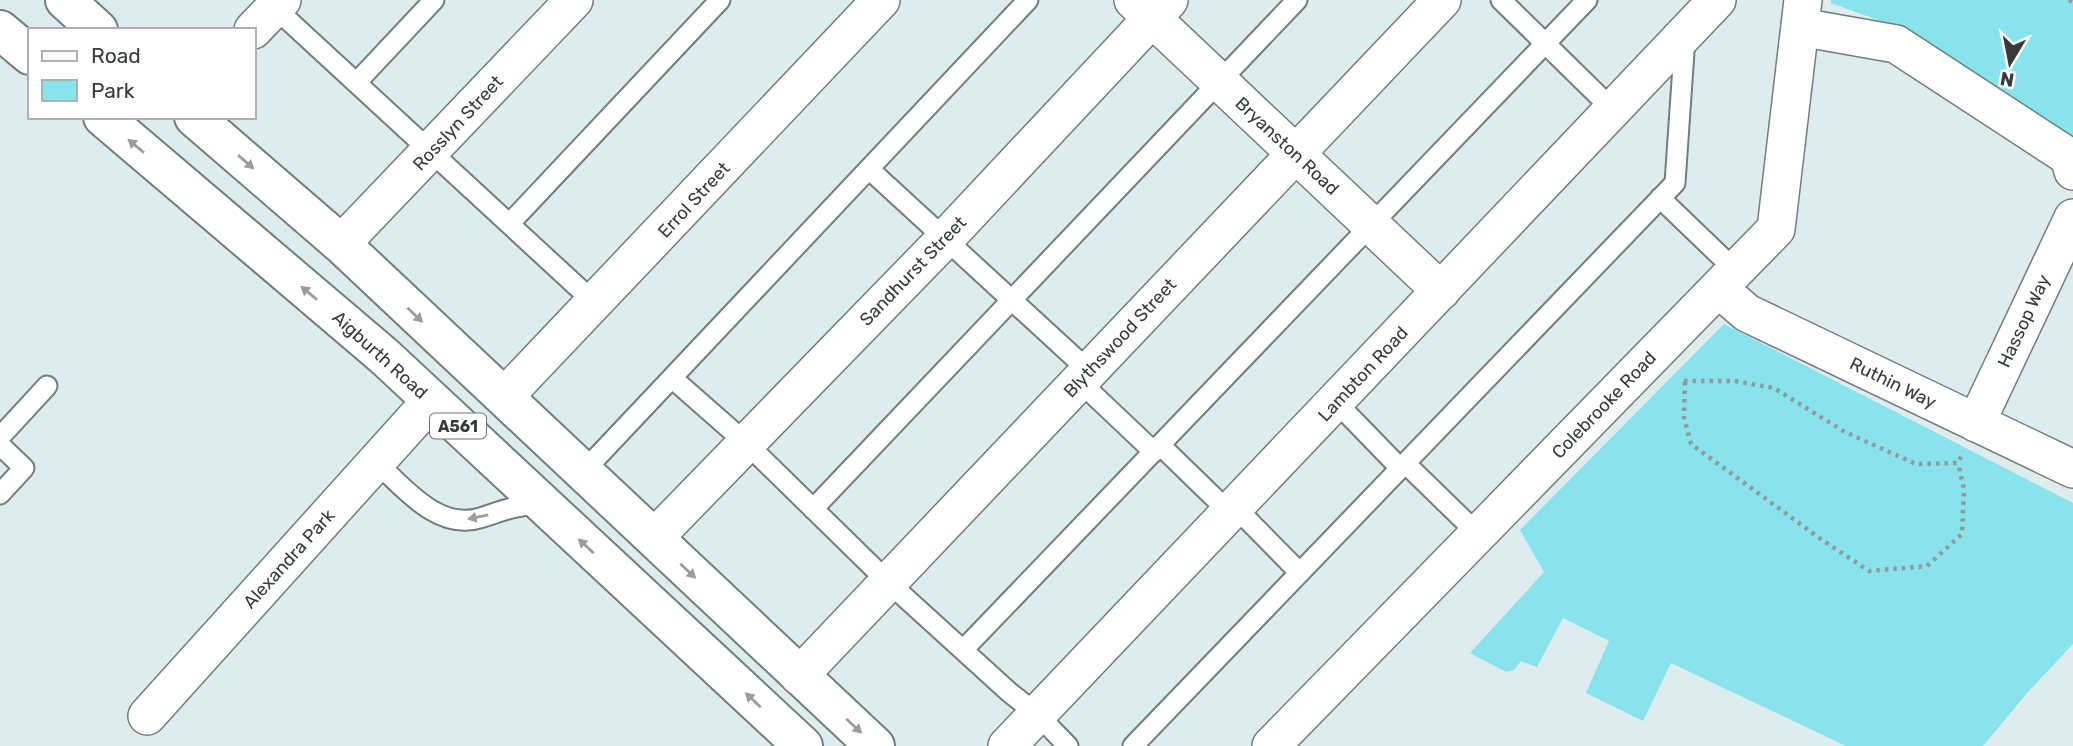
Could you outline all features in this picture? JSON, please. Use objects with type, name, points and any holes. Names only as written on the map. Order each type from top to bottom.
[{"type":"highway","points":[[65,0],[96,28]]},
{"type":"highway","points":[[0,30],[28,53]]},
{"type":"highway","name":"Aigburth Road","points":[[105,119],[431,401],[803,746]]},
{"type":"highway","name":"A561","points":[[196,119],[341,244],[875,746]]},
{"type":"street","name":"Rosslyn Street","points":[[341,244],[432,152],[574,0]]},
{"type":"street","name":"Errol Street","points":[[504,397],[596,304],[881,0]]},
{"type":"street","name":"Blythswood Street","points":[[799,676],[1442,0]]},
{"type":"street","name":"Lambton Road","points":[[1007,746],[1717,0]]},
{"type":"street","name":"Bryanston Road","points":[[1151,6],[1220,82],[1441,291]]},
{"type":"street","name":"Sandhurst Street","points":[[654,538],[945,239],[1151,6]]},
{"type":"street","points":[[1802,13],[1896,44],[2068,157],[2073,171]]},
{"type":"street","name":"Colebrooke Road","points":[[1271,746],[1776,229],[1802,13]]},
{"type":"street","name":"Hassop Way","points":[[1976,423],[2073,218]]},
{"type":"street","name":"Ruthin Way","points":[[1727,279],[1747,313],[2073,469]]},
{"type":"street","name":"Alexandra Park","points":[[147,716],[431,401]]},
{"type":"lane","points":[[357,82],[434,0]]},
{"type":"lane","points":[[511,222],[720,0]]},
{"type":"lane","points":[[583,472],[1028,0]]},
{"type":"lane","points":[[813,509],[1297,0]]},
{"type":"lane","points":[[1501,0],[1612,110]]},
{"type":"lane","points":[[963,650],[1587,0]]},
{"type":"lane","points":[[270,12],[357,82],[511,222],[596,304]]},
{"type":"lane","points":[[1133,746],[1675,183],[1686,33]]},
{"type":"lane","points":[[869,169],[1012,301],[1157,448],[1233,511],[1299,572]]},
{"type":"lane","points":[[1660,198],[1727,279]]},
{"type":"lane","points":[[672,378],[746,443],[888,582],[1037,714],[1068,746]]},
{"type":"lane","points":[[0,437],[47,386]]},
{"type":"lane","points":[[1336,402],[1478,534]]},
{"type":"lane","points":[[0,445],[24,468],[0,494]]},
{"type":"lane","points":[[376,462],[422,505],[440,515],[477,519],[513,506],[544,506]]},
{"type":"path","points":[[1653,355],[1685,382],[1735,381],[1774,388],[1845,432],[1916,464],[1958,463]]},
{"type":"path","points":[[1685,382],[1684,417],[1692,444],[1818,537],[1869,571],[1927,566],[1962,534],[1964,489],[1958,463],[1976,423]]},
{"type":"green space","points":[[1831,0],[2073,0],[2073,140],[1897,27],[1831,3]]},
{"type":"green space","points":[[1724,324],[2073,503],[2073,644],[1983,746],[1846,746],[1671,663],[1643,721],[1586,693],[1609,641],[1563,618],[1537,667],[1521,661],[1514,670],[1506,672],[1470,653],[1544,572],[1520,530]]}]
